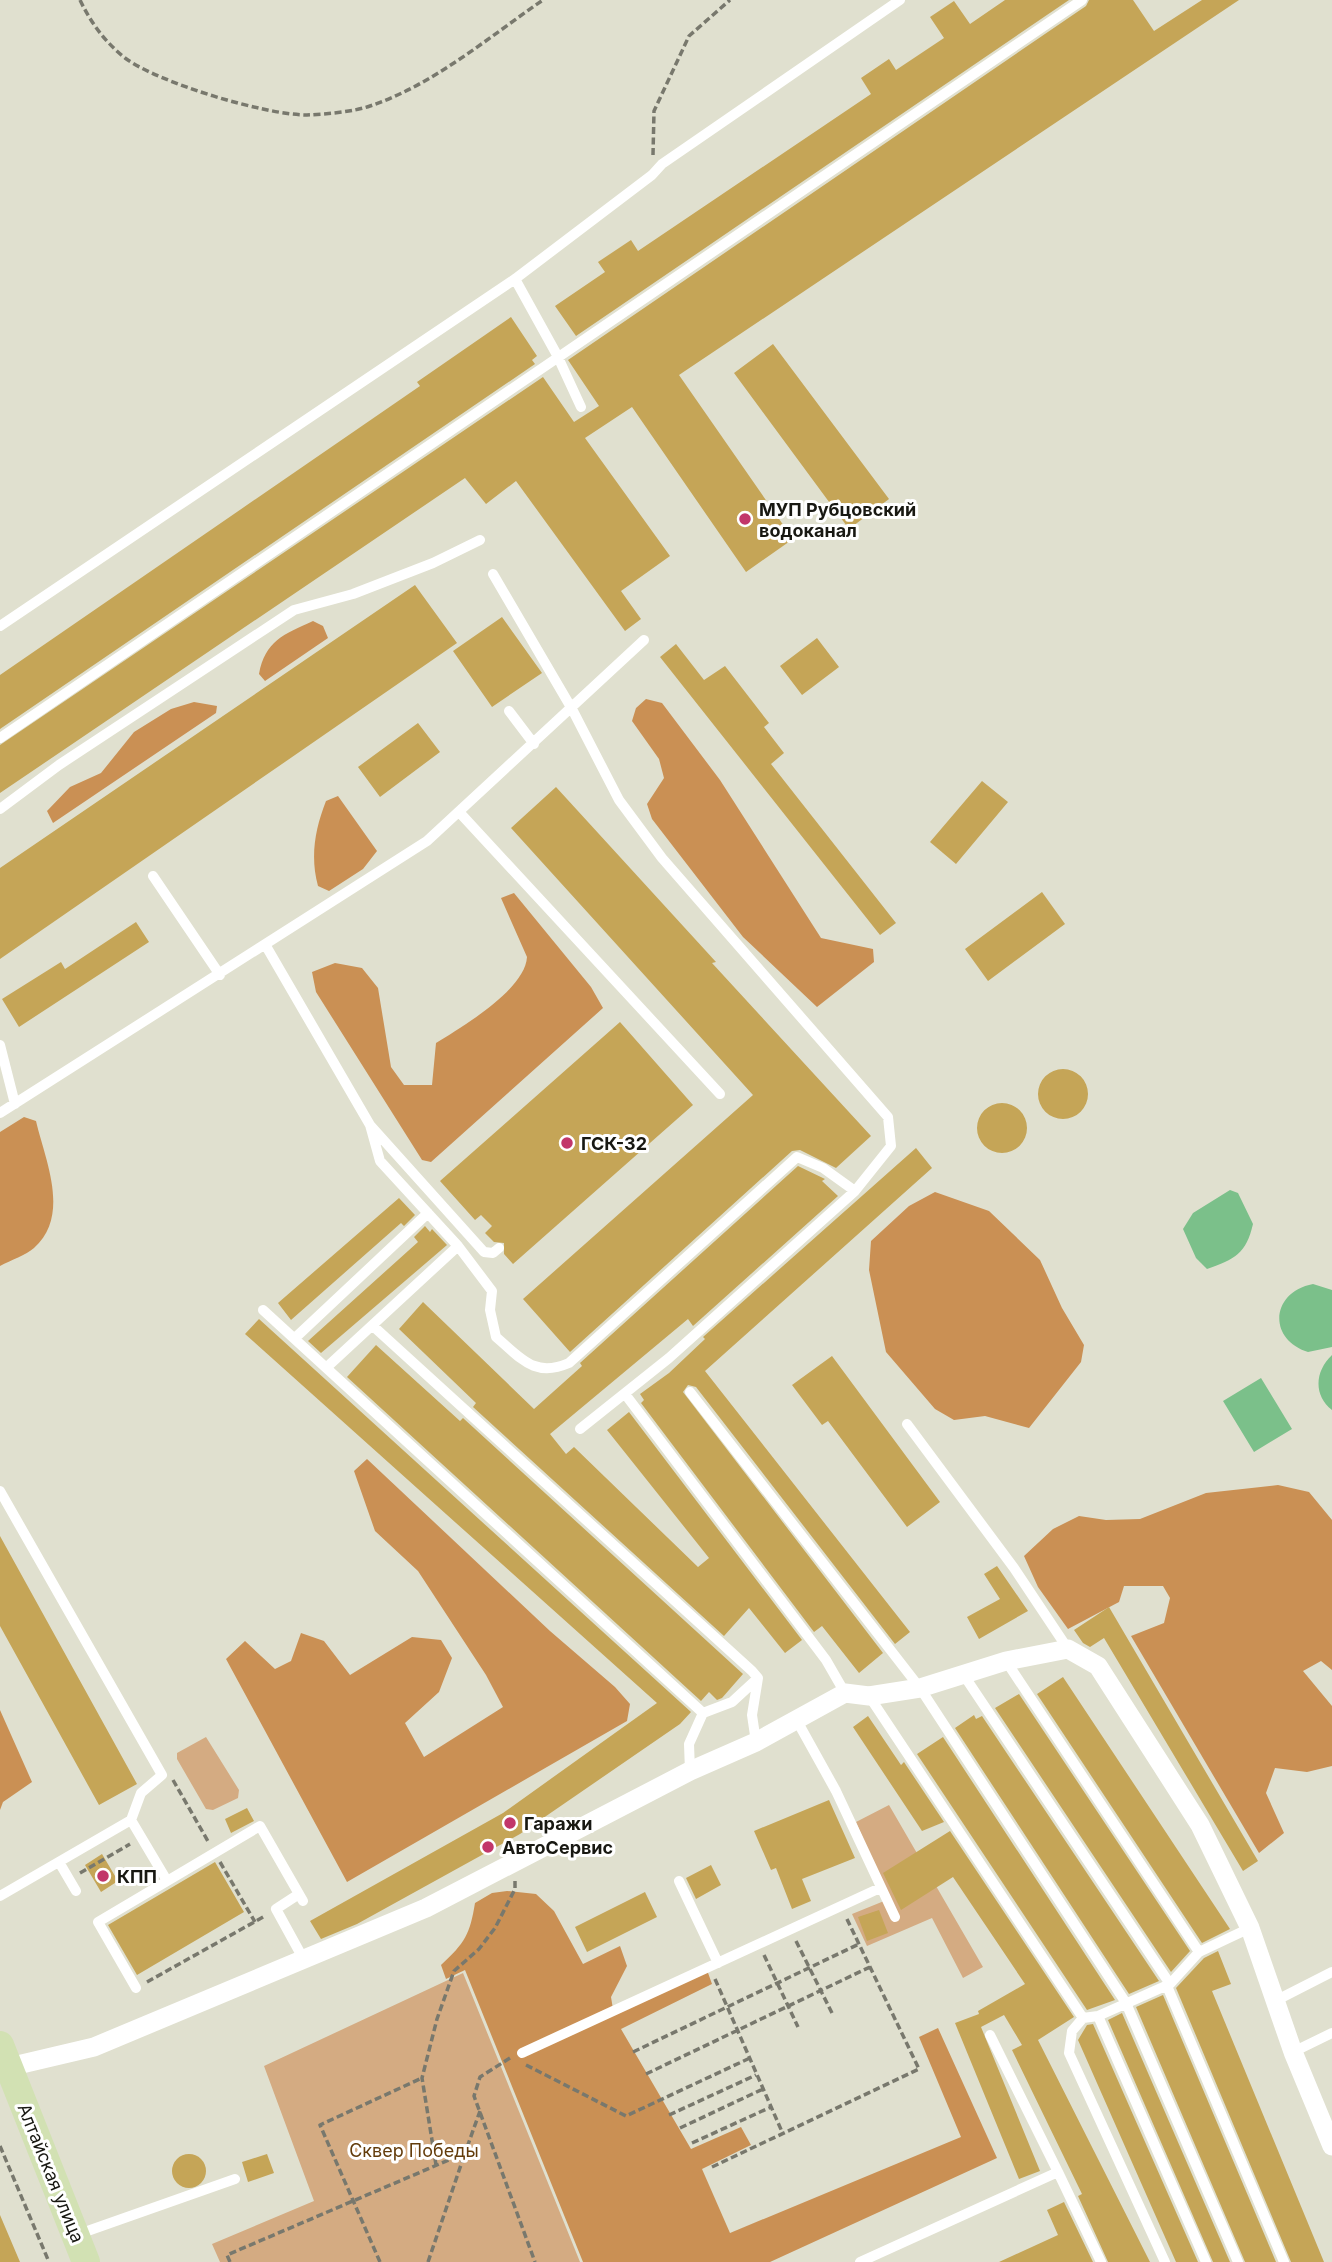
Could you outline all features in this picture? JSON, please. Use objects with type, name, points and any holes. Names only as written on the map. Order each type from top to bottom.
[{"type":"main road","name":"Алтайская улица","points":[[3,2061],[86,2262]]},
{"type":"street","points":[[3,2061],[94,2047],[426,1909],[690,1771],[756,1742],[845,1693],[869,1696],[920,1688],[1006,1661],[1068,1649],[1098,1666],[1199,1825],[1250,1928],[1293,2052],[1332,2146]]},
{"type":"lane","points":[[0,626],[514,279],[652,175],[662,164],[900,0]]},
{"type":"lane","points":[[0,737],[557,355],[1082,0]]},
{"type":"lane","points":[[514,279],[557,355],[580,407]]},
{"type":"lane","points":[[0,809],[59,765],[294,610],[365,590],[433,564],[480,540]]},
{"type":"lane","points":[[493,574],[572,709],[619,800],[662,858],[888,1117],[891,1146],[855,1191],[625,1394],[580,1429]]},
{"type":"lane","points":[[0,1113],[427,841],[644,640]]},
{"type":"lane","points":[[509,711],[534,744]]},
{"type":"lane","points":[[460,813],[720,1094]]},
{"type":"lane","points":[[153,876],[220,975]]},
{"type":"lane","points":[[266,946],[370,1125],[484,1252],[493,1253],[499,1248]]},
{"type":"lane","points":[[0,1045],[15,1104]]},
{"type":"lane","points":[[370,1125],[380,1161],[458,1246],[492,1291],[490,1310],[496,1337],[537,1369],[555,1369],[569,1363],[797,1157],[824,1168],[855,1191]]},
{"type":"lane","points":[[295,1338],[428,1213]]},
{"type":"lane","points":[[327,1367],[458,1246]]},
{"type":"lane","points":[[263,1310],[703,1713]]},
{"type":"lane","points":[[373,1326],[758,1678]]},
{"type":"lane","points":[[690,1392],[920,1688],[1126,2003],[1238,2262]]},
{"type":"lane","points":[[625,1394],[826,1660],[845,1693]]},
{"type":"lane","points":[[907,1424],[1007,1558],[1068,1649]]},
{"type":"lane","points":[[0,1491],[162,1775],[141,1793],[131,1820],[0,1896]]},
{"type":"lane","points":[[1006,1661],[1199,1952]]},
{"type":"lane","points":[[963,1674],[1169,1985],[1284,2262]]},
{"type":"lane","points":[[690,1771],[689,1744],[703,1713],[733,1702],[758,1678]]},
{"type":"lane","points":[[756,1742],[752,1715],[758,1678]]},
{"type":"lane","points":[[869,1696],[1083,2018]]},
{"type":"lane","points":[[796,1719],[836,1791],[895,1917]]},
{"type":"lane","points":[[131,1820],[166,1879]]},
{"type":"lane","points":[[136,1988],[98,1922],[166,1879],[260,1826],[301,1897],[276,1909],[304,1959]]},
{"type":"lane","points":[[59,1862],[76,1891]]},
{"type":"lane","points":[[679,1881],[714,1965]]},
{"type":"lane","points":[[522,2053],[880,1888]]},
{"type":"lane","points":[[1165,2262],[1069,2053],[1072,2031],[1083,2018],[1098,2016],[1169,1985],[1199,1952],[1250,1928]]},
{"type":"lane","points":[[1274,2001],[1332,1972]]},
{"type":"lane","points":[[1098,2016],[1206,2262]]},
{"type":"lane","points":[[1293,2052],[1332,2033]]},
{"type":"lane","points":[[990,2035],[1101,2262]]},
{"type":"lane","points":[[860,2262],[1058,2172]]},
{"type":"lane","points":[[75,2235],[235,2179]]},
{"type":"path","points":[[80,0],[104,39],[127,59],[154,75],[255,107],[306,115],[369,106],[427,79],[543,0]]},
{"type":"path","points":[[652,175],[654,111],[689,36],[730,0]]},
{"type":"path","points":[[88,1870],[142,1837]]},
{"type":"path","points":[[436,2165],[422,2078],[447,1984],[454,1971],[479,1950],[495,1928],[515,1889],[516,1864]]},
{"type":"path","points":[[712,2167],[919,2069],[840,1906]]},
{"type":"path","points":[[136,1988],[276,1909]]},
{"type":"path","points":[[790,1929],[832,2013]]},
{"type":"path","points":[[758,1944],[798,2026]]},
{"type":"path","points":[[634,2052],[859,1944]]},
{"type":"path","points":[[714,1965],[727,2007],[783,2134]]},
{"type":"path","points":[[646,2074],[870,1967]]},
{"type":"path","points":[[522,2053],[480,2077],[474,2096],[535,2262]]},
{"type":"path","points":[[511,2058],[626,2116],[750,2058]]},
{"type":"path","points":[[669,2115],[757,2074]]},
{"type":"path","points":[[380,2262],[320,2125],[422,2078]]},
{"type":"path","points":[[680,2128],[764,2090]]},
{"type":"path","points":[[692,2143],[771,2107]]},
{"type":"path","points":[[428,2262],[480,2111]]},
{"type":"path","points":[[0,2146],[48,2262]]},
{"type":"path","points":[[230,2262],[227,2255],[465,2153]]},
{"type":"green space","points":[[206,1737],[239,1790],[238,1798],[213,1810],[206,1809],[177,1759],[177,1753]]},
{"type":"green space","points":[[889,1805],[983,1967],[963,1978],[932,1918],[867,1946],[852,1914],[889,1899],[856,1822]]},
{"type":"green space","name":"Сквер Победы","points":[[463,1973],[580,2262],[220,2262],[212,2244],[314,2201],[264,2066]]},
{"type":"shaded area","points":[[313,621],[323,626],[328,638],[265,681],[259,674],[271,646],[285,635]]},
{"type":"shaded area","points":[[646,699],[662,703],[720,780],[821,938],[873,949],[874,962],[817,1007],[743,937],[652,819],[647,804],[664,778],[659,759],[632,721],[636,708]]},
{"type":"shaded area","points":[[194,702],[217,706],[216,713],[53,823],[47,811],[70,787],[101,773],[134,732],[171,709]]},
{"type":"shaded area","points":[[338,796],[377,851],[363,869],[329,891],[318,886],[314,864],[315,843],[326,801]]},
{"type":"shaded area","points":[[514,893],[591,987],[603,1008],[431,1162],[422,1160],[316,992],[312,972],[335,963],[362,968],[378,988],[391,1067],[404,1085],[432,1085],[436,1043],[490,1006],[516,982],[524,970],[527,957],[501,898]]},
{"type":"shaded area","points":[[24,1117],[36,1121],[45,1153],[52,1187],[51,1220],[45,1235],[34,1248],[0,1266],[0,1132]]},
{"type":"shaded area","points":[[1230,1190],[1238,1193],[1253,1224],[1247,1242],[1238,1254],[1207,1269],[1196,1258],[1183,1229],[1193,1213]]},
{"type":"shaded area","points":[[935,1192],[989,1211],[1040,1260],[1062,1308],[1084,1345],[1081,1362],[1029,1428],[985,1416],[954,1420],[935,1409],[886,1352],[869,1270],[871,1241],[909,1206]]},
{"type":"shaded area","points":[[1313,1284],[1332,1290],[1332,1347],[1308,1352],[1295,1346],[1286,1337],[1280,1327],[1279,1316],[1289,1296]]},
{"type":"shaded area","points":[[1332,1355],[1332,1410],[1322,1397],[1318,1383],[1322,1368]]},
{"type":"shaded area","points":[[1261,1378],[1292,1429],[1254,1452],[1223,1401]]},
{"type":"shaded area","points":[[367,1459],[550,1631],[615,1687],[630,1704],[627,1721],[347,1882],[226,1659],[245,1641],[275,1669],[291,1661],[301,1633],[324,1641],[350,1675],[412,1637],[441,1640],[452,1658],[439,1692],[405,1723],[424,1757],[503,1707],[486,1675],[418,1571],[375,1531],[354,1471]]},
{"type":"shaded area","points":[[1278,1485],[1309,1492],[1332,1520],[1332,1670],[1321,1661],[1303,1671],[1332,1706],[1332,1766],[1307,1772],[1275,1768],[1266,1793],[1284,1833],[1259,1853],[1131,1636],[1164,1623],[1170,1598],[1163,1586],[1124,1586],[1119,1602],[1068,1629],[1038,1587],[1024,1556],[1053,1529],[1079,1516],[1106,1520],[1140,1519],[1206,1493]]},
{"type":"shaded area","points":[[0,1710],[32,1782],[3,1802],[0,1810]]},
{"type":"shaded area","points":[[507,1891],[536,1894],[554,1911],[583,1964],[620,1946],[627,1966],[611,1997],[614,2015],[707,1970],[712,1984],[621,2029],[691,2149],[741,2127],[751,2145],[702,2169],[730,2233],[961,2137],[919,2037],[938,2028],[997,2158],[770,2262],[583,2262],[465,1970],[446,1979],[441,1965],[465,1937],[475,1903],[492,1893]]},
{"type":"building","points":[[1005,0],[1069,0],[576,336],[555,306],[605,272],[598,262],[631,240],[638,251],[871,94],[861,78],[889,59],[896,70],[944,38],[930,17],[954,1],[970,24]]},
{"type":"building","points":[[1089,0],[1133,0],[1154,31],[1202,0],[1239,0],[679,375],[793,539],[746,572],[632,407],[585,438],[670,556],[621,591],[641,619],[625,631],[516,481],[486,504],[465,478],[0,793],[0,745],[543,377],[574,422],[599,406],[568,360],[1086,6]]},
{"type":"building","points":[[511,317],[537,356],[532,360],[535,364],[0,729],[0,675],[420,386],[417,382]]},
{"type":"building","points":[[773,344],[889,499],[849,529],[734,373]]},
{"type":"building","points":[[415,585],[457,643],[0,959],[0,868]]},
{"type":"building","points":[[502,617],[542,673],[492,707],[453,651]]},
{"type":"building","points":[[817,638],[839,667],[802,695],[780,666]]},
{"type":"building","points":[[676,644],[704,680],[725,666],[769,723],[764,727],[784,753],[771,764],[896,923],[880,935],[660,657]]},
{"type":"building","points":[[418,723],[440,752],[380,797],[358,767]]},
{"type":"building","points":[[982,781],[1008,802],[956,864],[930,842]]},
{"type":"building","points":[[556,787],[716,962],[712,963],[871,1136],[836,1168],[800,1150],[792,1151],[570,1352],[523,1299],[753,1095],[511,828]]},
{"type":"building","points":[[1042,892],[1065,924],[988,981],[965,949]]},
{"type":"building","points":[[136,922],[149,942],[19,1027],[2,999],[61,962],[65,969]]},
{"type":"building","name":"ГСК-32","points":[[620,1022],[693,1105],[513,1264],[504,1254],[504,1243],[494,1242],[485,1233],[492,1226],[481,1215],[475,1220],[440,1181]]},
{"type":"building","points":[[1063,1069],[1080,1077],[1088,1094],[1080,1111],[1063,1119],[1046,1111],[1038,1094],[1046,1077]]},
{"type":"building","points":[[1002,1103],[1019,1111],[1027,1128],[1019,1145],[1002,1153],[985,1145],[977,1128],[985,1111]]},
{"type":"building","points":[[916,1148],[932,1168],[705,1371],[910,1632],[895,1644],[696,1387],[688,1385],[683,1392],[883,1653],[859,1673],[822,1626],[814,1632],[641,1403],[644,1400],[640,1394],[669,1373],[705,1339],[703,1337]]},
{"type":"building","points":[[798,1166],[825,1179],[822,1181],[838,1196],[693,1326],[688,1319],[550,1434],[566,1454],[574,1447],[698,1567],[709,1558],[607,1430],[629,1412],[802,1640],[785,1653],[749,1608],[724,1636],[473,1407],[476,1403],[399,1329],[423,1302],[534,1409],[582,1366],[580,1363]]},
{"type":"building","points":[[399,1198],[415,1215],[404,1226],[401,1223],[291,1320],[278,1303]]},
{"type":"building","points":[[425,1226],[430,1232],[432,1229],[447,1245],[321,1353],[308,1341],[418,1242],[414,1237]]},
{"type":"building","points":[[259,1319],[691,1712],[680,1724],[520,1834],[357,1924],[321,1939],[310,1921],[503,1813],[657,1703],[245,1334]]},
{"type":"building","points":[[376,1345],[460,1421],[463,1418],[743,1674],[722,1698],[717,1700],[709,1692],[701,1701],[347,1377]]},
{"type":"building","points":[[832,1356],[940,1502],[907,1527],[828,1421],[822,1425],[792,1385]]},
{"type":"building","points":[[0,1536],[137,1784],[99,1805],[0,1626]]},
{"type":"building","points":[[997,1566],[1028,1611],[979,1639],[967,1617],[1000,1599],[984,1574]]},
{"type":"building","points":[[1109,1607],[1258,1861],[1243,1871],[1104,1638],[1090,1647],[1083,1643],[1074,1630]]},
{"type":"building","points":[[1063,1677],[1230,1929],[1202,1943],[1037,1694]]},
{"type":"building","points":[[1019,1694],[1190,1951],[1171,1972],[995,1708]]},
{"type":"building","points":[[974,1715],[976,1719],[982,1716],[1159,1981],[1129,1994],[955,1728]]},
{"type":"building","points":[[868,1716],[901,1765],[904,1762],[944,1822],[922,1831],[853,1727]]},
{"type":"building","points":[[943,1737],[1115,2000],[1087,2010],[917,1754]]},
{"type":"building","points":[[829,1800],[855,1858],[802,1879],[811,1901],[792,1909],[776,1868],[771,1870],[754,1831]]},
{"type":"building","points":[[247,1808],[254,1821],[231,1833],[225,1819]]},
{"type":"building","points":[[950,1831],[1074,2017],[1038,2040],[1150,2262],[1108,2262],[1078,2196],[1082,2194],[1012,2050],[1022,2045],[1004,2015],[981,2027],[1040,2171],[1019,2179],[955,2023],[979,2014],[978,2011],[1025,1984],[953,1877],[901,1910],[883,1873]]},
{"type":"building","name":"КПП","points":[[102,1854],[118,1881],[101,1892],[85,1865]]},
{"type":"building","points":[[215,1862],[244,1912],[137,1975],[108,1925]]},
{"type":"building","points":[[711,1865],[721,1885],[696,1899],[686,1878]]},
{"type":"building","points":[[645,1892],[657,1917],[587,1952],[575,1927]]},
{"type":"building","points":[[879,1910],[888,1933],[867,1941],[858,1917]]},
{"type":"building","points":[[1218,1951],[1231,1984],[1212,1991],[1324,2262],[1291,2262],[1176,1988],[1204,1958]]},
{"type":"building","points":[[1163,1995],[1276,2262],[1245,2262],[1136,2007]]},
{"type":"building","points":[[1122,2013],[1230,2262],[1213,2262],[1108,2020]]},
{"type":"building","points":[[1093,2024],[1198,2262],[1176,2262],[1078,2040],[1087,2025]]},
{"type":"building","points":[[189,2154],[201,2159],[206,2171],[201,2183],[189,2188],[177,2183],[172,2171],[177,2159]]},
{"type":"building","points":[[267,2154],[274,2173],[248,2182],[242,2162]]},
{"type":"building","points":[[1064,2202],[1093,2262],[999,2262],[1058,2235],[1047,2210]]},
{"type":"building","points":[[0,2215],[20,2262],[0,2262]]},
{"type":"place","name":"МУП Рубцовский водоканал","points":[[745,519]]},
{"type":"place","name":"ГСК-32","points":[[567,1143]]},
{"type":"place","name":"Гаражи","points":[[510,1823]]},
{"type":"place","name":"АвтоСервис","points":[[488,1847]]},
{"type":"place","name":"КПП","points":[[103,1876]]}]
